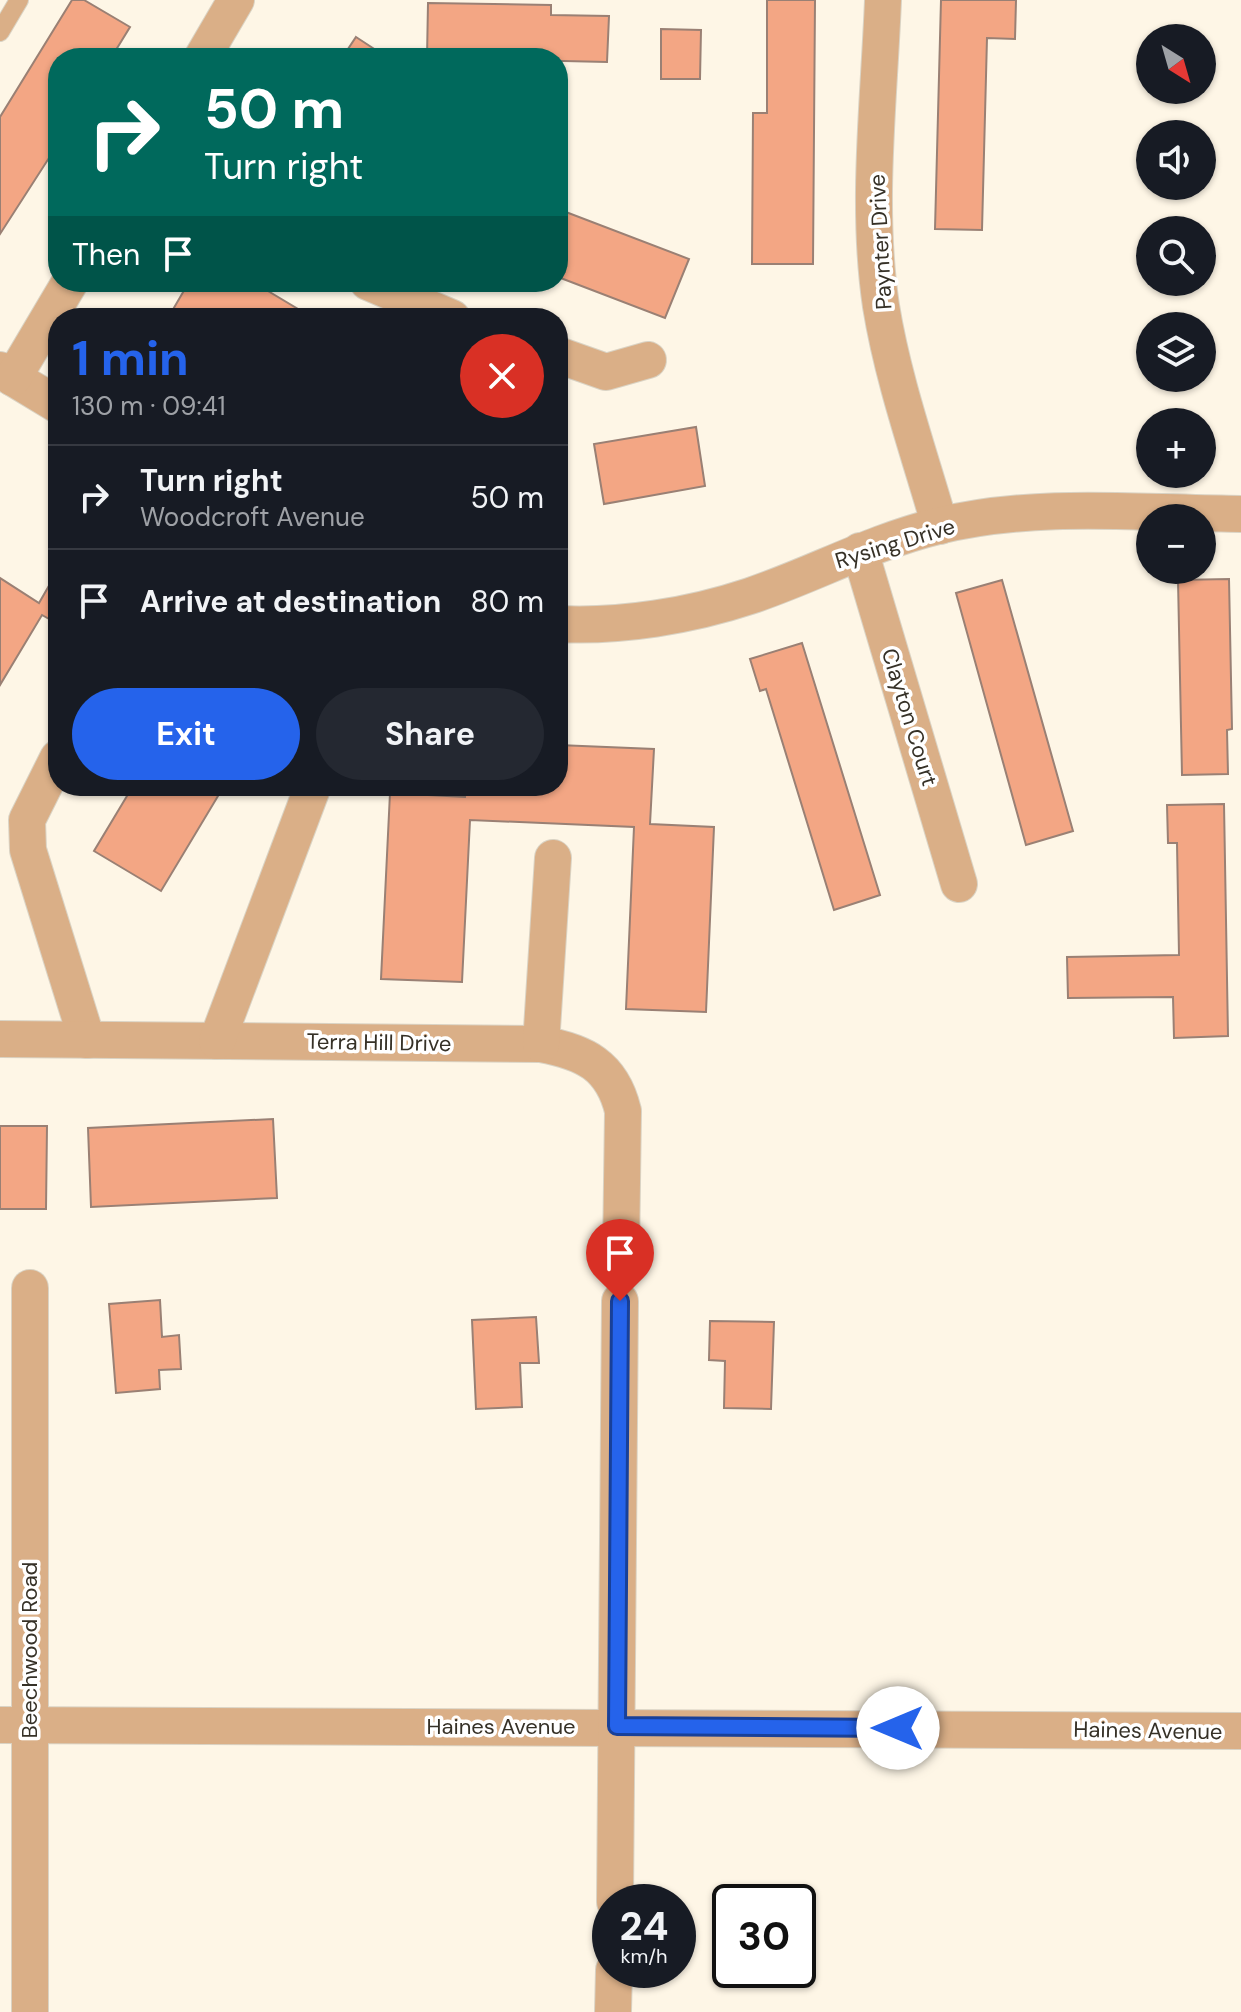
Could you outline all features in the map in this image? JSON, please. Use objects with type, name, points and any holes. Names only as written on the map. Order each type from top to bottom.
[{"type":"street","points":[[208,48],[236,0]]},
{"type":"street","name":"Paynter Drive","points":[[883,0],[875,190],[877,271],[889,348],[940,526]]},
{"type":"street","points":[[391,292],[429,308]]},
{"type":"street","points":[[48,314],[7,374],[48,399]]},
{"type":"street","points":[[568,359],[606,372],[648,360]]},
{"type":"street","name":"Rysing Drive","points":[[568,624],[622,622],[708,607],[750,596],[860,551],[940,526],[1051,512],[1241,514]]},
{"type":"street","name":"Clayton Court","points":[[860,551],[959,884]]},
{"type":"street","points":[[48,778],[27,820],[28,850],[87,1040]]},
{"type":"street","points":[[217,1041],[309,796]]},
{"type":"street","points":[[541,1044],[553,858]]},
{"type":"street","name":"Terra Hill Drive","points":[[0,1039],[541,1044],[585,1055],[609,1077],[619,1094],[623,1111],[621,1253]]},
{"type":"street","name":"Beechwood Road","points":[[30,1288],[15,1725],[30,2012]]},
{"type":"street","points":[[615,1884],[620,1301]]},
{"type":"street","name":"Haines Avenue","points":[[15,1725],[1241,1731]]},
{"type":"street","points":[[613,2012],[614,1988]]},
{"type":"lane","points":[[0,32],[19,0]]},
{"type":"building","points":[[72,0],[84,0],[130,27],[117,48],[48,48],[48,160],[0,234],[0,117]]},
{"type":"building","points":[[767,0],[815,0],[813,264],[752,264],[753,113],[767,113]]},
{"type":"building","points":[[941,0],[1016,0],[1015,39],[987,38],[982,230],[935,229]]},
{"type":"building","points":[[428,3],[551,5],[551,15],[609,16],[607,62],[568,61],[568,48],[427,48]]},
{"type":"building","points":[[661,29],[701,30],[700,79],[661,79]]},
{"type":"building","points":[[356,37],[373,48],[349,48]]},
{"type":"building","points":[[568,213],[689,259],[665,318],[568,281]]},
{"type":"building","points":[[183,292],[270,292],[296,308],[174,308]]},
{"type":"building","points":[[696,427],[705,486],[604,504],[594,444]]},
{"type":"building","points":[[0,578],[39,603],[48,587],[48,618],[42,615],[0,685]]},
{"type":"building","points":[[1216,579],[1229,579],[1232,729],[1227,730],[1228,774],[1182,775],[1178,584],[1216,584]]},
{"type":"building","points":[[1002,580],[1073,831],[1026,845],[956,593]]},
{"type":"building","points":[[802,643],[880,895],[834,910],[766,689],[760,691],[750,659]]},
{"type":"building","points":[[568,745],[654,749],[650,824],[714,827],[706,1012],[626,1009],[634,827],[470,820],[462,982],[381,979],[390,796],[568,796]]},
{"type":"building","points":[[127,796],[218,796],[161,891],[94,851]]},
{"type":"building","points":[[1224,804],[1228,1036],[1174,1038],[1173,997],[1068,998],[1067,957],[1179,955],[1177,843],[1168,843],[1167,805]]},
{"type":"building","points":[[273,1119],[277,1198],[91,1207],[88,1128]]},
{"type":"building","points":[[0,1126],[47,1126],[46,1209],[0,1209]]},
{"type":"building","points":[[160,1300],[162,1337],[179,1335],[181,1369],[159,1370],[160,1389],[116,1393],[109,1304]]},
{"type":"building","points":[[536,1317],[539,1363],[520,1363],[522,1407],[476,1409],[472,1320]]},
{"type":"building","points":[[710,1321],[774,1322],[771,1409],[724,1408],[725,1361],[709,1360]]},
{"type":"route","points":[[620,1301],[617,1726],[898,1728]]}]
